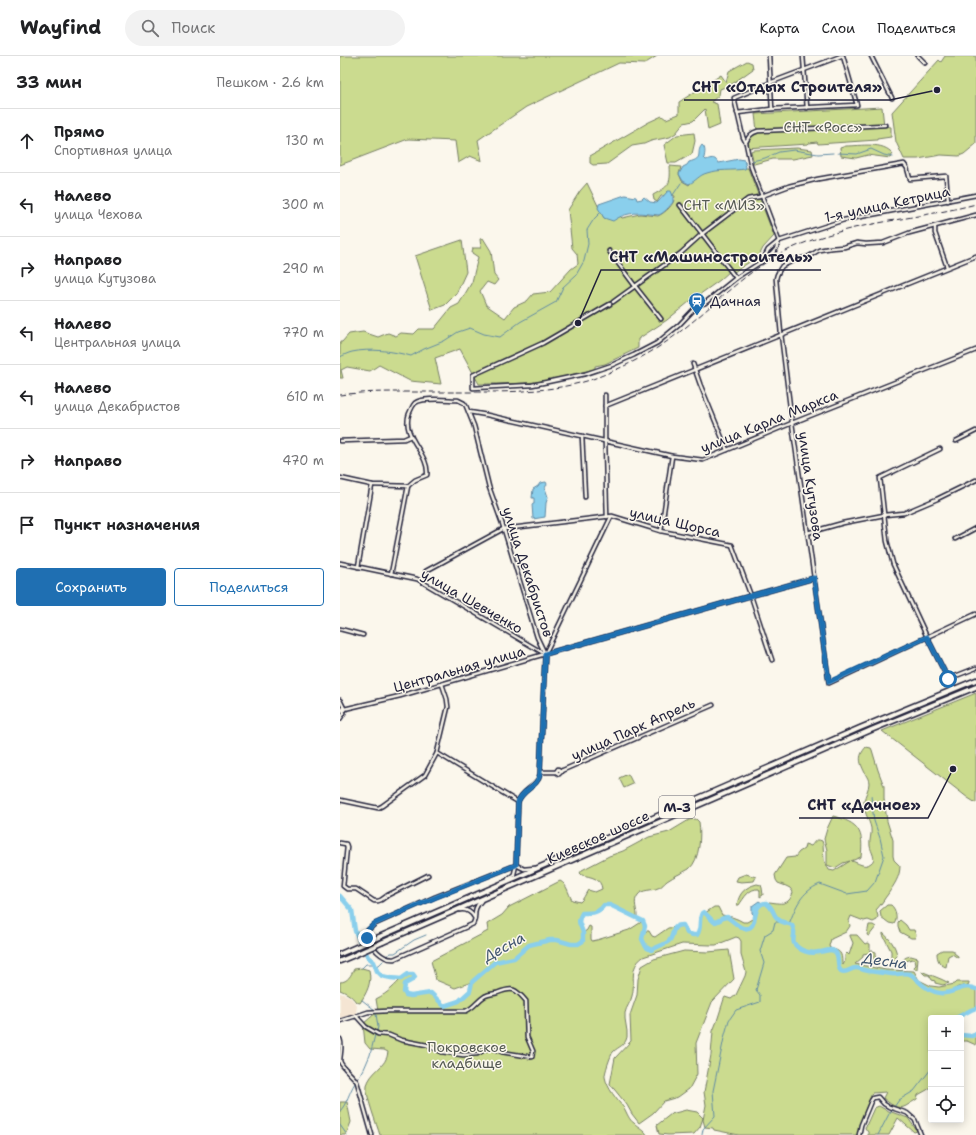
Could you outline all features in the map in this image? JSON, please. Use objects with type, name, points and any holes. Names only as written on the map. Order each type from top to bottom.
[{"type":"highway","name":"Киевское шоссе","points":[[340,954],[860,728],[976,680]]},
{"type":"highway","name":"Киевское шоссе","points":[[340,961],[871,730],[976,687]]},
{"type":"street","points":[[769,56],[772,82],[772,110]]},
{"type":"street","points":[[803,56],[808,108]]},
{"type":"street","points":[[737,113],[857,105],[842,56],[734,98],[737,113],[743,137],[746,142],[749,159],[761,196],[780,241],[773,252],[736,278],[705,303],[698,305],[679,325],[657,343],[612,365],[585,374],[532,385],[473,388],[473,375],[543,343],[611,303],[681,254],[702,234],[748,199],[761,196],[789,186],[818,179],[904,164],[907,168],[910,179],[946,176],[948,201]]},
{"type":"street","points":[[871,56],[892,98]]},
{"type":"street","points":[[918,56],[925,63]]},
{"type":"street","points":[[746,142],[749,136],[758,131],[885,125]]},
{"type":"street","name":"1-я улица Кетрица","points":[[780,241],[844,220],[976,195]]},
{"type":"street","points":[[680,205],[736,278]]},
{"type":"street","points":[[947,267],[935,226],[976,215]]},
{"type":"street","name":"улица Кутузова","points":[[927,637],[829,682],[792,422],[776,279],[780,268],[789,262],[808,257],[819,250],[844,247],[857,243],[879,243],[935,226]]},
{"type":"street","points":[[609,251],[662,319]]},
{"type":"street","points":[[605,406],[976,256]]},
{"type":"street","name":"улица Карла Маркса","points":[[469,412],[672,456],[703,460],[792,422],[976,350]]},
{"type":"street","points":[[693,364],[727,450]]},
{"type":"street","points":[[605,395],[604,442],[607,517]]},
{"type":"street","name":"улица Декабристов","points":[[411,436],[408,428],[408,417],[412,406],[416,402],[422,400],[458,400],[464,403],[469,412],[474,426],[489,487],[502,523],[537,637],[545,654],[541,772]]},
{"type":"street","points":[[956,441],[976,432]]},
{"type":"street","points":[[340,441],[404,439],[411,436],[423,458],[427,475],[415,480],[408,486],[391,574]]},
{"type":"street","points":[[582,436],[585,497]]},
{"type":"street","points":[[940,449],[880,478],[884,515],[893,564],[953,689]]},
{"type":"street","points":[[660,531],[672,456]]},
{"type":"street","points":[[340,478],[372,485],[408,486]]},
{"type":"street","points":[[807,533],[843,523],[884,515],[904,513],[976,480]]},
{"type":"street","points":[[358,567],[372,485]]},
{"type":"street","points":[[545,654],[612,516]]},
{"type":"street","name":"улица Щорса","points":[[426,571],[503,530],[612,516],[660,531],[732,545],[772,660]]},
{"type":"street","points":[[955,539],[976,528]]},
{"type":"street","name":"улица Шевченко","points":[[340,563],[416,580],[545,654]]},
{"type":"street","name":"Центральная улица","points":[[343,710],[400,696],[814,578]]},
{"type":"street","points":[[927,637],[976,614]]},
{"type":"street","points":[[340,629],[363,635]]},
{"type":"street","points":[[948,679],[976,668]]},
{"type":"street","points":[[340,800],[378,808],[425,775],[437,753],[448,707],[442,684]]},
{"type":"street","points":[[340,700],[344,713],[340,719]]},
{"type":"street","name":"улица Парк Апрель","points":[[541,772],[556,772],[559,774],[561,771],[713,705]]},
{"type":"street","points":[[437,753],[518,802]]},
{"type":"street","points":[[503,884],[515,871],[518,802],[522,794],[538,781],[541,772]]},
{"type":"street","points":[[340,843],[346,844],[347,847],[343,886],[347,889],[356,889],[374,901],[381,900],[388,895],[428,876]]},
{"type":"street","points":[[482,899],[476,907],[475,922],[472,925],[392,959],[385,958],[381,955],[366,937],[368,930],[374,924],[516,865]]},
{"type":"street","points":[[516,865],[525,870],[540,867]]},
{"type":"street","points":[[512,867],[515,871]]},
{"type":"street","points":[[457,910],[466,910],[475,917]]},
{"type":"street","points":[[340,1021],[368,1012],[466,1012],[473,1008],[486,995],[513,989],[526,1001],[527,1037],[533,1051],[532,1057],[488,1048],[477,1054],[463,1055],[442,1052],[427,1045],[401,1040],[389,1035],[378,1034],[366,1027],[356,1016]]},
{"type":"street","points":[[340,1039],[342,1044],[340,1061],[344,1068],[354,1076],[357,1082],[372,1135]]},
{"type":"street","points":[[858,1135],[871,1101],[873,1098],[878,1097],[889,1107],[907,1113],[914,1120],[921,1135]]},
{"type":"shaded area","points":[[340,993],[349,996],[357,1005],[356,1014],[340,1018]]},
{"type":"green space","points":[[340,56],[657,56],[644,64],[619,63],[526,107],[478,140],[482,161],[470,156],[458,163],[455,141],[408,139],[340,165]]},
{"type":"green space","points":[[945,56],[976,56],[976,144],[964,154],[959,156],[941,155],[918,159],[904,159],[896,142],[892,112],[939,60],[941,62]]},
{"type":"green space","points":[[747,61],[752,63],[753,69],[732,84],[720,89],[719,95],[711,102],[717,104],[720,125],[708,130],[705,109],[693,121],[684,123],[676,133],[670,137],[632,146],[607,164],[593,165],[590,163],[590,156],[649,122],[662,116],[666,119],[679,114],[679,102],[721,75],[726,82],[729,71]]},
{"type":"green space","name":"СНТ «Росс»","points":[[882,107],[884,126],[891,127],[891,137],[877,140],[818,144],[817,142],[808,144],[746,148],[747,136],[757,131],[755,114]]},
{"type":"green space","points":[[694,133],[695,141],[692,154],[676,163],[668,163],[664,145],[677,135]]},
{"type":"green space","points":[[871,145],[884,147],[893,154],[890,158],[868,155],[856,158],[841,156],[840,148],[846,146]]},
{"type":"green space","points":[[797,148],[812,150],[813,155],[793,159],[773,159],[754,164],[751,151],[753,150]]},
{"type":"green space","name":"СНТ «МИЗ»","points":[[670,166],[681,167],[679,174],[682,181],[689,185],[696,175],[714,169],[748,168],[774,236],[763,248],[759,256],[734,272],[730,271],[667,320],[638,339],[638,348],[605,364],[595,366],[595,369],[550,380],[532,382],[479,384],[460,349],[435,358],[441,384],[410,381],[379,365],[370,371],[347,367],[341,370],[343,378],[340,378],[340,342],[342,342],[349,334],[363,332],[378,337],[388,333],[396,336],[401,333],[414,334],[419,329],[434,329],[451,308],[459,304],[472,282],[478,257],[472,253],[473,248],[481,248],[480,239],[483,238],[491,251],[494,275],[498,280],[494,285],[487,282],[480,291],[486,305],[505,318],[514,307],[527,301],[533,294],[550,292],[571,269],[578,264],[577,254],[572,248],[568,210],[587,183],[604,218],[620,216],[622,218],[640,214],[658,216],[669,208],[675,196],[661,196],[657,202],[654,200],[653,195],[666,187],[668,184],[670,177]]},
{"type":"green space","points":[[462,240],[466,272],[456,294],[445,305],[432,310],[415,256]]},
{"type":"green space","points":[[976,693],[976,803],[882,731]]},
{"type":"green space","name":"Покровское кладбище","points":[[866,747],[871,748],[884,786],[887,821],[893,840],[893,856],[894,860],[900,866],[900,870],[894,884],[876,910],[878,916],[877,920],[873,922],[868,920],[864,921],[851,916],[849,921],[850,926],[846,932],[831,939],[829,946],[830,948],[840,952],[843,965],[845,955],[847,953],[849,955],[853,943],[850,935],[857,935],[865,944],[870,944],[870,951],[876,952],[876,956],[873,961],[867,965],[866,963],[871,960],[874,955],[868,955],[869,953],[863,954],[863,957],[855,964],[886,970],[914,971],[919,980],[931,986],[939,987],[955,984],[957,982],[969,982],[968,985],[958,987],[951,991],[964,987],[976,989],[976,1008],[962,1015],[928,1015],[928,1089],[918,1095],[917,1099],[900,1108],[894,1106],[883,1098],[886,1092],[872,1093],[857,1135],[739,1135],[705,1127],[703,1120],[706,1105],[704,1092],[711,1055],[713,1031],[725,997],[731,999],[736,995],[746,972],[741,955],[741,941],[736,937],[716,945],[682,944],[643,957],[638,961],[633,975],[631,1000],[625,1013],[627,1037],[623,1044],[613,1052],[605,1077],[610,1090],[624,1108],[628,1116],[647,1135],[380,1135],[369,1103],[367,1086],[371,1077],[385,1062],[388,1052],[384,1050],[370,1049],[365,1043],[363,1024],[378,1011],[376,999],[389,991],[406,975],[413,974],[415,977],[405,985],[404,991],[406,995],[411,996],[431,993],[444,1006],[459,1001],[470,991],[472,982],[455,988],[436,980],[431,961],[488,931],[487,924],[502,915],[509,907],[560,881],[566,886],[572,900],[580,902],[588,890],[595,892],[602,889],[598,880],[582,875],[580,873],[582,870],[649,837],[669,832],[689,820],[696,819],[699,822],[700,827],[698,854],[693,865],[689,869],[670,879],[662,886],[640,893],[635,900],[637,919],[610,905],[604,905],[600,910],[595,912],[582,913],[579,919],[580,926],[583,933],[589,926],[591,927],[592,941],[629,930],[643,921],[645,926],[644,931],[649,931],[652,936],[655,937],[668,928],[682,925],[687,933],[696,935],[700,930],[700,917],[704,912],[705,913],[714,907],[718,907],[722,915],[733,917],[743,922],[747,922],[752,919],[754,920],[755,914],[761,904],[769,902],[784,903],[789,900],[793,892],[790,888],[778,883],[775,875],[786,858],[795,857],[804,849],[805,844],[811,846],[816,840],[822,841],[824,860],[829,870],[834,871],[850,861],[835,868],[827,865],[827,850],[824,839],[833,816],[849,822],[858,829],[862,841],[861,857],[851,861],[868,865],[874,860],[874,857],[870,844],[871,828],[864,805],[869,783],[860,760]]},
{"type":"green space","points":[[628,774],[633,784],[624,788],[619,778]]},
{"type":"green space","points":[[746,874],[756,877],[754,881],[736,881],[738,877]]},
{"type":"green space","points":[[757,884],[761,885],[763,895],[760,897],[759,889],[752,890],[739,905],[737,905],[739,897],[743,891]]},
{"type":"green space","points":[[887,905],[891,905],[895,911],[896,919],[894,924],[889,923],[881,917],[880,911]]},
{"type":"green space","points":[[900,920],[909,930],[914,930],[916,935],[915,938],[911,938],[900,932],[898,922]]},
{"type":"green space","points":[[869,925],[876,927],[869,936],[867,935]]},
{"type":"green space","points":[[883,933],[890,940],[895,949],[897,956],[892,961],[891,951]]},
{"type":"green space","points":[[729,950],[734,979],[712,1002],[696,1043],[697,1074],[689,1089],[678,1097],[664,1101],[653,1113],[639,1123],[610,1084],[615,1058],[631,1041],[630,1015],[637,995],[638,979],[642,966],[654,959],[684,951],[708,952]]},
{"type":"green space","points":[[942,950],[954,951],[958,958],[952,954],[948,956],[946,967],[942,965],[938,960],[937,953]]},
{"type":"green space","points":[[911,956],[918,958],[917,969],[914,967],[916,965],[915,960],[912,959],[906,961],[905,966],[903,964],[906,957]]},
{"type":"green space","points":[[362,968],[369,970],[370,979],[367,991],[360,1003],[356,1002],[349,995],[340,990],[340,982],[347,979],[354,969]]},
{"type":"green space","points":[[921,971],[949,983],[943,985],[935,983],[929,975],[925,975]]},
{"type":"green space","points":[[976,1034],[976,1045],[964,1041],[964,1035],[972,1036]]},
{"type":"green space","points":[[340,1102],[347,1102],[351,1122],[346,1135],[340,1135]]},
{"type":"green space","points":[[879,1106],[908,1118],[917,1131],[914,1132],[898,1118],[889,1135],[868,1135],[865,1128],[874,1108]]},
{"type":"green space","points":[[686,1110],[697,1112],[703,1118],[700,1127],[694,1134],[659,1134],[657,1125],[671,1114]]},
{"type":"water","points":[[702,145],[705,149],[704,158],[706,160],[711,158],[719,163],[739,159],[744,160],[746,167],[745,169],[704,174],[689,184],[683,181],[679,174],[683,167],[689,162],[697,159]]},
{"type":"water","points":[[668,191],[671,191],[673,202],[659,215],[639,213],[630,214],[621,216],[613,221],[604,218],[598,208],[599,204],[625,195],[636,197],[637,200],[644,197],[650,202],[657,203]]},
{"type":"water","points":[[546,482],[547,484],[545,488],[548,497],[545,517],[533,519],[533,489],[540,483]]},
{"type":"water","points":[[759,901],[762,903],[757,907],[755,916],[752,913],[752,906]]},
{"type":"waterway","points":[[838,153],[857,154],[871,149],[893,157]]},
{"type":"waterway","points":[[752,161],[765,158],[779,152],[794,150],[818,154],[833,153]]},
{"type":"waterway","points":[[673,195],[681,183]]},
{"type":"waterway","points":[[340,357],[348,353],[366,350],[389,351],[411,356],[444,341],[458,332],[470,328],[484,334],[500,337],[520,322],[556,302],[563,287],[576,275],[584,261],[588,244],[587,230],[594,219],[601,212]]},
{"type":"waterway","points":[[789,924],[800,900],[808,891],[820,884],[847,894],[867,891],[875,882],[884,856],[874,821],[871,796]]},
{"type":"waterway","name":"Десна","points":[[340,896],[352,910],[355,931],[368,957],[374,962],[377,971],[382,976],[401,979],[408,974],[413,974],[415,977],[405,984],[404,992],[406,995],[411,996],[431,993],[444,1006],[459,1001],[470,991],[472,982],[495,962],[514,958],[529,945],[550,940],[557,940],[571,944],[578,944],[583,941],[583,933],[579,922],[582,913],[595,912],[600,910],[604,905],[610,905],[643,921],[645,926],[642,939],[646,947],[651,950],[669,941],[674,928],[679,925],[683,925],[687,933],[697,935],[700,918],[704,912],[714,922],[727,917],[741,927],[748,928],[752,926],[758,908],[766,903],[779,920],[792,925],[794,932],[793,942],[796,946],[808,952],[816,953],[831,950],[834,951],[837,956],[839,969],[843,972],[856,968],[892,974],[908,973],[928,988],[940,993],[966,987],[976,989]]},
{"type":"waterway","points":[[702,1135],[703,1129],[715,1116],[713,1091],[729,1020],[736,1010],[760,1002],[760,995],[756,990],[764,963],[760,951],[765,935],[773,930],[775,922],[782,922]]},
{"type":"waterway","points":[[386,956],[391,953],[395,953],[414,940],[426,935]]},
{"type":"waterway","points":[[375,966],[379,965],[383,961]]},
{"type":"waterway","points":[[362,968],[366,964],[375,964]]},
{"type":"waterway","points":[[362,1000],[375,1010]]},
{"type":"waterway","name":"Десна","points":[[962,1015],[976,1008]]},
{"type":"waterway","points":[[376,1014],[378,1027],[377,1031]]},
{"type":"waterway","name":"Десна","points":[[964,1035],[972,1036],[976,1034]]},
{"type":"waterway","points":[[358,1079],[370,1055],[375,1035]]},
{"type":"waterway","points":[[878,1135],[889,1114],[899,1100],[914,1091],[928,1073]]},
{"type":"waterway","points":[[340,1111],[355,1083]]},
{"type":"waterway","points":[[340,1125],[347,1135]]},
{"type":"railway","points":[[340,395],[380,392],[522,391],[550,389],[577,384],[631,363],[660,346],[764,263],[803,243],[827,235],[876,223],[951,210],[976,204]]},
{"type":"place","name":"СНТ «Отдых Строителя»","points":[[937,90]]},
{"type":"place","name":"Дачная","points":[[697,316]]},
{"type":"place","name":"СНТ «Машиностроитель»","points":[[578,323]]},
{"type":"place","name":"СНТ «Дачное»","points":[[953,769]]},
{"type":"route","points":[[367,938],[366,936],[368,930],[374,924],[516,865],[518,802],[522,794],[540,779],[545,654],[814,578],[829,682],[927,637],[948,679]]}]
